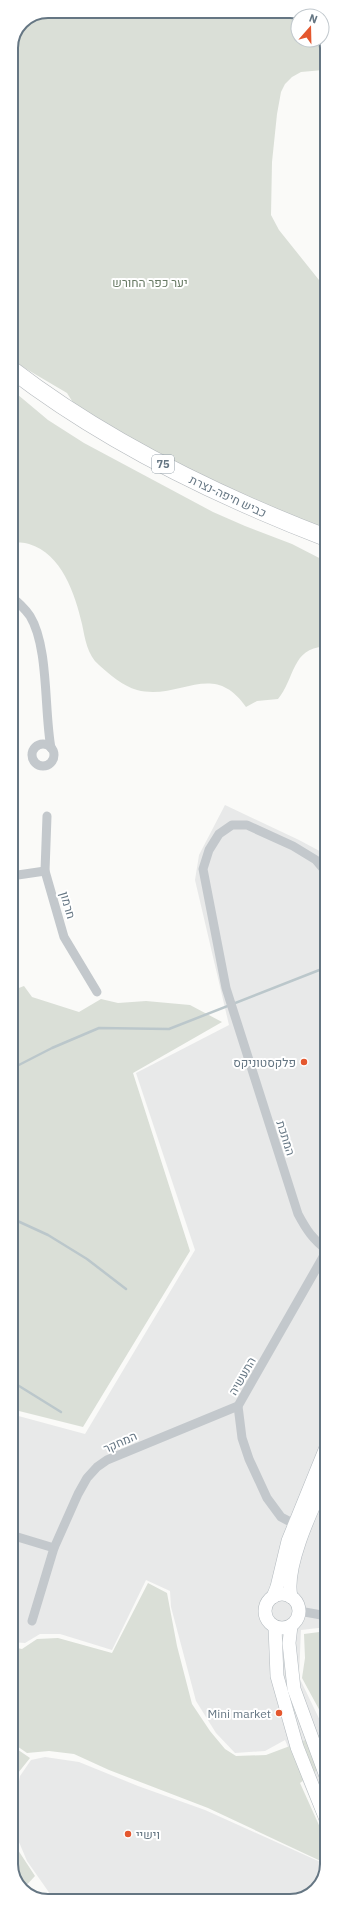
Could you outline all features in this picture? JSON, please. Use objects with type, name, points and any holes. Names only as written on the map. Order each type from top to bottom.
[{"type":"highway","name":"כביש חיפה-נצרת","points":[[18,374],[95,428],[188,477],[284,521],[320,535]]},
{"type":"street","points":[[18,604],[30,617],[40,640],[47,725],[51,748],[54,754],[52,760],[48,764],[39,765],[33,759],[32,753],[35,748],[40,745],[44,738],[47,725]]},
{"type":"street","points":[[40,745],[46,745],[51,748]]},
{"type":"street","name":"חרמון","points":[[47,816],[45,871],[64,937],[97,992]]},
{"type":"street","name":"המתכת","points":[[320,865],[316,860],[292,846],[247,825],[232,826],[219,834],[209,850],[203,869],[226,988],[237,1025],[298,1214],[307,1232],[320,1245]]},
{"type":"street","points":[[18,875],[45,871]]},
{"type":"street","name":"התעשיה","points":[[300,1527],[281,1517],[266,1498],[248,1459],[242,1438],[238,1406],[320,1262]]},
{"type":"street","name":"המחקר","points":[[32,1621],[54,1548],[78,1494],[87,1478],[97,1467],[107,1460],[238,1406]]},
{"type":"street","points":[[272,1597],[281,1594],[295,1600],[299,1611],[295,1622],[291,1626],[281,1629],[275,1627],[267,1620],[265,1614],[266,1603],[272,1597],[300,1527],[320,1466]]},
{"type":"street","points":[[291,1597],[290,1579],[300,1527],[320,1489]]},
{"type":"street","points":[[18,1537],[54,1548]]},
{"type":"street","points":[[299,1611],[320,1615]]},
{"type":"street","points":[[291,1626],[289,1643],[294,1689],[320,1760]]},
{"type":"street","points":[[275,1627],[277,1676],[297,1747],[320,1804]]},
{"type":"shaded area","points":[[225,805],[320,851],[320,1628],[301,1630],[299,1677],[320,1720],[320,1822],[285,1740],[265,1751],[235,1753],[216,1733],[196,1701],[171,1607],[170,1591],[146,1580],[112,1650],[60,1634],[40,1634],[25,1643],[18,1642],[18,1416],[85,1434],[195,1250],[136,1073],[229,1025],[195,880],[199,855]]},
{"type":"shaded area","points":[[45,1757],[79,1762],[138,1786],[205,1810],[320,1862],[318,1875],[310,1887],[294,1894],[50,1894],[27,1861],[18,1840],[18,1787],[20,1776],[31,1760]]},
{"type":"green space","name":"יער כפר החורש","points":[[48,18],[290,18],[290,48],[320,48],[320,70],[301,72],[292,77],[285,84],[281,92],[272,162],[271,215],[279,230],[320,281],[320,527],[217,485],[77,409],[67,393],[18,364],[18,48],[23,31],[31,23]]},
{"type":"green space","points":[[18,395],[48,420],[84,443],[213,512],[292,544],[320,558],[320,648],[307,651],[301,657],[284,691],[278,699],[257,701],[246,707],[234,693],[221,686],[208,683],[168,691],[153,692],[137,690],[117,680],[95,661],[87,646],[79,612],[71,588],[65,576],[50,556],[27,543],[18,542]]},
{"type":"green space","points":[[24,986],[32,997],[79,1012],[101,999],[118,1003],[146,1001],[190,1005],[222,1022],[133,1073],[190,1251],[83,1427],[18,1411],[18,988]]},
{"type":"green space","points":[[148,1583],[167,1593],[177,1646],[192,1704],[210,1731],[225,1749],[236,1756],[266,1755],[320,1735],[320,1768],[300,1783],[320,1827],[320,1861],[208,1808],[109,1770],[74,1754],[49,1751],[27,1753],[18,1747],[18,1648],[22,1649],[37,1639],[58,1638],[112,1653]]},
{"type":"green space","points":[[320,1632],[320,1711],[302,1678],[305,1658],[304,1634]]},
{"type":"green space","points":[[18,1750],[30,1758],[18,1773]]},
{"type":"green space","points":[[18,1850],[35,1876],[27,1885],[24,1882],[18,1868]]},
{"type":"waterway","points":[[18,1065],[52,1048],[99,1028],[169,1029],[320,970]]},
{"type":"waterway","points":[[18,1221],[48,1235],[87,1259],[126,1289]]},
{"type":"waterway","points":[[18,1385],[61,1412]]},
{"type":"place","name":"פלקסטוניקס","points":[[304,1062]]},
{"type":"place","name":"Mini market","points":[[279,1713]]},
{"type":"place","name":"וישיי","points":[[128,1834]]}]
